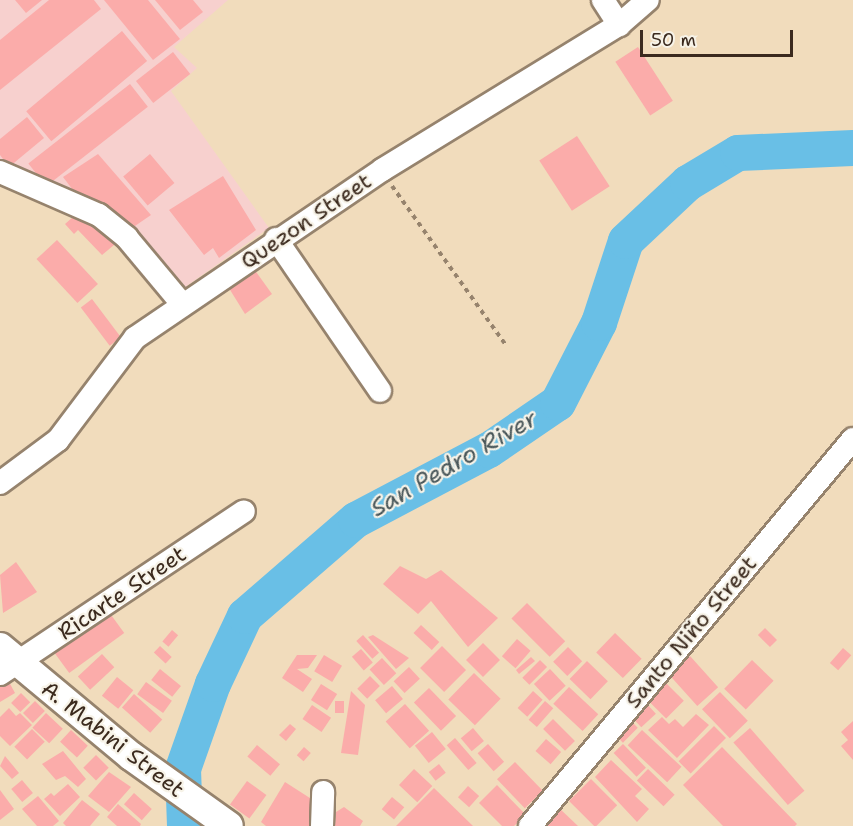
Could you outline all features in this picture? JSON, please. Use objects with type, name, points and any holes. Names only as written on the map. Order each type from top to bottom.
[{"type":"main road","name":"A. Mabini Street","points":[[5,662],[229,826]]},
{"type":"street","points":[[603,0],[619,25]]},
{"type":"street","name":"Quezon Street","points":[[0,483],[58,440],[135,338],[276,239],[382,170],[619,25],[648,0]]},
{"type":"street","points":[[0,172],[99,215],[127,238],[183,304]]},
{"type":"street","points":[[276,239],[380,391]]},
{"type":"street","name":"Santo Niño Street","points":[[530,826],[853,439]]},
{"type":"street","name":"Ricarte Street","points":[[5,662],[244,511]]},
{"type":"street","points":[[322,826],[323,792]]},
{"type":"path","points":[[382,170],[506,345]]},
{"type":"shaded area","points":[[0,0],[228,0],[174,47],[197,68],[171,91],[269,228],[181,290],[131,236],[0,168]]},
{"type":"building","points":[[15,0],[42,0],[26,13]]},
{"type":"building","points":[[49,0],[94,0],[101,9],[0,90],[0,40]]},
{"type":"building","points":[[104,0],[148,0],[180,39],[153,60]]},
{"type":"building","points":[[155,0],[193,0],[203,12],[180,30]]},
{"type":"building","points":[[122,31],[147,61],[51,141],[26,111]]},
{"type":"building","points":[[638,47],[673,101],[650,115],[615,62]]},
{"type":"building","points":[[173,52],[190,74],[153,103],[136,81]]},
{"type":"building","points":[[130,84],[148,107],[46,186],[28,163]]},
{"type":"building","points":[[27,117],[44,138],[9,167],[0,155],[0,139]]},
{"type":"building","points":[[577,136],[610,186],[572,211],[539,161]]},
{"type":"building","points":[[98,154],[151,215],[132,228],[79,198],[63,177]]},
{"type":"building","points":[[150,154],[174,183],[148,206],[123,176]]},
{"type":"building","points":[[223,176],[256,230],[219,258],[213,248],[204,255],[169,210]]},
{"type":"building","points":[[74,206],[88,223],[93,219],[120,240],[102,255],[78,230],[74,234],[65,224],[73,217],[67,211]]},
{"type":"building","points":[[57,240],[98,284],[77,303],[37,259]]},
{"type":"building","points":[[254,269],[272,294],[245,314],[227,285]]},
{"type":"building","points":[[92,299],[121,337],[110,346],[81,307]]},
{"type":"building","points":[[16,562],[37,592],[3,613],[0,575]]},
{"type":"building","points":[[400,566],[426,579],[441,570],[498,618],[468,647],[431,601],[418,614],[383,584]]},
{"type":"building","points":[[527,603],[565,641],[550,657],[511,619]]},
{"type":"building","points":[[106,608],[124,633],[69,673],[51,648]]},
{"type":"building","points":[[421,625],[439,642],[432,650],[413,633]]},
{"type":"building","points":[[765,628],[777,640],[770,647],[758,635]]},
{"type":"building","points":[[172,630],[178,635],[168,647],[162,641]]},
{"type":"building","points":[[615,633],[642,659],[623,678],[596,652]]},
{"type":"building","points":[[363,635],[379,653],[372,659],[356,641]]},
{"type":"building","points":[[373,635],[409,658],[396,669],[368,637]]},
{"type":"building","points":[[517,639],[531,651],[515,668],[502,656]]},
{"type":"building","points":[[483,643],[500,660],[483,677],[466,660]]},
{"type":"building","points":[[160,646],[172,657],[166,663],[154,653]]},
{"type":"building","points":[[442,646],[466,670],[444,692],[420,668]]},
{"type":"building","points":[[568,647],[582,661],[567,676],[553,662]]},
{"type":"building","points":[[843,648],[851,655],[838,670],[830,663]]},
{"type":"building","points":[[361,649],[373,663],[364,670],[352,657]]},
{"type":"building","points":[[102,654],[114,667],[90,690],[78,677]]},
{"type":"building","points":[[297,655],[317,655],[308,668],[297,669],[312,679],[303,692],[282,678]]},
{"type":"building","points":[[324,655],[342,666],[332,682],[314,671]]},
{"type":"building","points":[[690,656],[718,687],[697,706],[669,675]]},
{"type":"building","points":[[531,657],[535,661],[519,674],[516,670]]},
{"type":"building","points":[[382,658],[396,673],[384,685],[370,670]]},
{"type":"building","points":[[540,660],[547,667],[529,685],[522,678]]},
{"type":"building","points":[[752,660],[774,681],[746,710],[724,689]]},
{"type":"building","points":[[587,661],[608,681],[590,699],[570,679]]},
{"type":"building","points":[[409,667],[420,679],[405,693],[394,681]]},
{"type":"building","points":[[160,669],[181,686],[172,697],[151,680]]},
{"type":"building","points":[[550,669],[566,686],[550,701],[534,684]]},
{"type":"building","points":[[474,673],[501,699],[475,725],[448,700]]},
{"type":"building","points":[[370,676],[380,686],[367,699],[357,689]]},
{"type":"building","points":[[117,677],[133,690],[118,709],[102,696]]},
{"type":"building","points":[[664,681],[684,701],[666,718],[646,699]]},
{"type":"building","points":[[9,682],[15,693],[0,702],[0,687]]},
{"type":"building","points":[[146,682],[172,701],[163,713],[137,694]]},
{"type":"building","points":[[321,684],[337,694],[327,710],[311,700]]},
{"type":"building","points":[[392,686],[403,699],[386,713],[375,700]]},
{"type":"building","points":[[569,687],[598,714],[583,731],[553,704]]},
{"type":"building","points":[[429,688],[456,716],[441,731],[414,703]]},
{"type":"building","points":[[351,691],[365,705],[358,755],[341,753]]},
{"type":"building","points":[[533,691],[543,700],[527,717],[518,708]]},
{"type":"building","points":[[720,692],[748,721],[730,738],[702,709]]},
{"type":"building","points":[[21,693],[30,702],[20,712],[11,703]]},
{"type":"building","points":[[134,694],[162,719],[150,733],[122,707]]},
{"type":"building","points":[[35,701],[45,711],[33,723],[23,713]]},
{"type":"building","points":[[335,701],[344,701],[344,713],[335,713]]},
{"type":"building","points":[[545,701],[553,708],[537,727],[529,720]]},
{"type":"building","points":[[645,702],[656,714],[641,727],[630,716]]},
{"type":"building","points":[[405,704],[429,731],[410,748],[386,721]]},
{"type":"building","points":[[312,705],[331,718],[322,732],[302,719]]},
{"type":"building","points":[[9,708],[16,716],[20,713],[32,725],[10,746],[0,736],[0,717]]},
{"type":"building","points":[[46,713],[63,729],[49,743],[32,728]]},
{"type":"building","points":[[696,714],[709,725],[677,758],[648,730],[662,717],[669,724],[675,719],[683,727]]},
{"type":"building","points":[[553,719],[575,741],[565,751],[543,729]]},
{"type":"building","points":[[630,720],[638,728],[623,743],[615,735]]},
{"type":"building","points":[[853,721],[853,760],[841,746],[848,740],[841,732]]},
{"type":"building","points":[[290,724],[296,729],[286,741],[279,735]]},
{"type":"building","points":[[714,726],[726,738],[691,773],[679,761]]},
{"type":"building","points":[[473,728],[484,741],[472,751],[461,738]]},
{"type":"building","points":[[750,728],[804,791],[788,805],[733,742]]},
{"type":"building","points":[[32,729],[45,742],[27,759],[14,747]]},
{"type":"building","points":[[71,730],[88,746],[77,757],[60,742]]},
{"type":"building","points":[[642,730],[681,767],[667,782],[628,745]]},
{"type":"building","points":[[432,732],[446,749],[429,763],[415,746]]},
{"type":"building","points":[[455,738],[477,763],[468,770],[447,745]]},
{"type":"building","points":[[546,739],[561,752],[551,764],[536,751]]},
{"type":"building","points":[[488,744],[504,762],[494,771],[478,753]]},
{"type":"building","points":[[623,744],[646,768],[637,777],[614,753]]},
{"type":"building","points":[[257,745],[280,764],[270,776],[247,756]]},
{"type":"building","points":[[304,747],[311,753],[304,761],[297,755]]},
{"type":"building","points":[[722,747],[797,824],[795,826],[723,826],[683,785]]},
{"type":"building","points":[[63,751],[86,779],[78,787],[65,776],[56,780],[42,764]]},
{"type":"building","points":[[96,755],[109,768],[96,780],[83,768]]},
{"type":"building","points":[[5,756],[19,773],[12,779],[0,766]]},
{"type":"building","points":[[611,760],[642,789],[635,796],[649,809],[637,822],[595,777]]},
{"type":"building","points":[[515,762],[543,791],[525,808],[497,779]]},
{"type":"building","points":[[439,764],[446,773],[436,781],[429,772]]},
{"type":"building","points":[[414,769],[432,786],[417,802],[399,785]]},
{"type":"building","points":[[648,769],[675,795],[664,806],[637,781]]},
{"type":"building","points":[[109,772],[131,787],[109,812],[88,796]]},
{"type":"building","points":[[591,779],[617,805],[594,826],[569,801]]},
{"type":"building","points":[[22,780],[33,793],[22,802],[11,789]]},
{"type":"building","points":[[247,781],[266,795],[249,819],[230,804]]},
{"type":"building","points":[[285,782],[313,800],[313,826],[266,826],[261,822]]},
{"type":"building","points":[[68,784],[80,797],[60,816],[44,799],[51,793],[54,796]]},
{"type":"building","points":[[497,785],[526,815],[514,826],[502,826],[479,803]]},
{"type":"building","points":[[468,786],[479,796],[469,807],[458,797]]},
{"type":"building","points":[[434,788],[473,826],[396,826]]},
{"type":"building","points":[[0,790],[14,809],[0,820]]},
{"type":"building","points":[[134,793],[152,809],[142,820],[124,804]]},
{"type":"building","points":[[38,796],[59,821],[53,826],[37,826],[22,809]]},
{"type":"building","points":[[392,797],[404,807],[394,820],[382,809]]},
{"type":"building","points":[[82,800],[100,814],[90,826],[66,826],[63,823]]},
{"type":"building","points":[[118,804],[141,824],[140,826],[117,826],[107,817]]},
{"type":"building","points":[[344,807],[363,821],[360,826],[335,826],[336,812]]},
{"type":"building","points":[[558,807],[578,826],[539,826]]},
{"type":"waterway","name":"San Pedro River","points":[[185,826],[183,769],[213,684],[245,616],[356,520],[489,450],[558,403],[599,323],[626,241],[688,183],[738,153],[853,148]]}]
